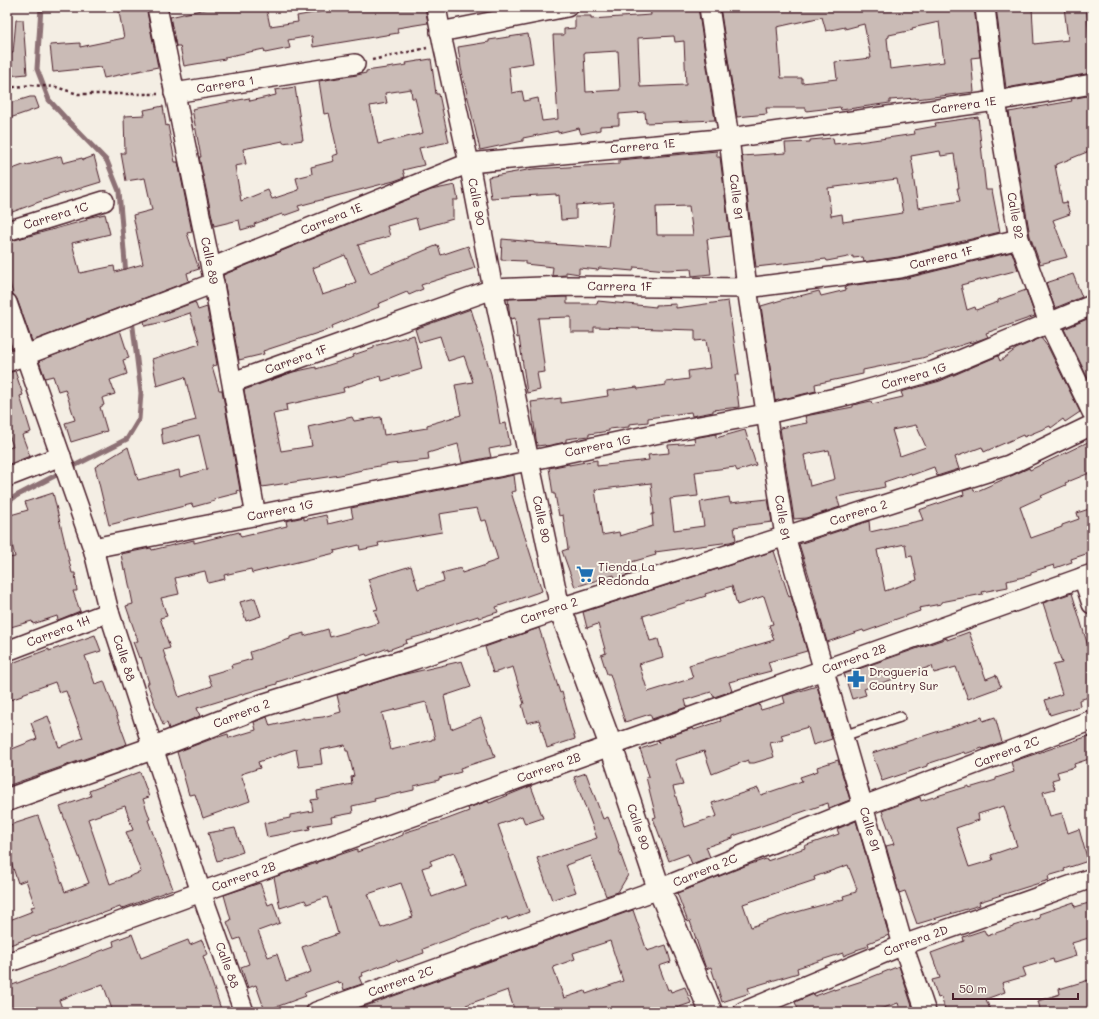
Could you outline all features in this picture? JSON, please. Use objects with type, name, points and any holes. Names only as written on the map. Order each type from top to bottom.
[{"type":"street","name":"Calle 89","points":[[157,7],[233,382],[256,516]]},
{"type":"street","name":"Calle 90","points":[[436,7],[469,163],[528,461],[560,608],[611,746],[659,889],[711,1012]]},
{"type":"street","points":[[442,38],[568,7]]},
{"type":"street","name":"Calle 91","points":[[710,7],[729,138],[747,288],[785,536],[903,945],[926,1012]]},
{"type":"street","name":"Calle 92","points":[[985,7],[996,101],[1018,239],[1049,323],[1092,412]]},
{"type":"street","name":"Carrera 1","points":[[174,93],[356,64]]},
{"type":"street","name":"Carrera 1E","points":[[7,362],[154,306],[212,276],[469,163],[729,138],[996,101],[1092,84]]},
{"type":"street","name":"Carrera 1C","points":[[7,231],[104,201]]},
{"type":"street","name":"Carrera 1F","points":[[233,382],[493,289],[569,286],[747,288],[900,268],[1018,239]]},
{"type":"street","name":"Calle 88","points":[[7,303],[93,548],[109,612],[153,748],[201,892],[244,1012]]},
{"type":"street","name":"Carrera 1G","points":[[93,548],[528,461],[655,434],[766,414],[848,395],[934,371],[1092,305]]},
{"type":"street","name":"Carrera 2","points":[[7,800],[153,748],[264,705],[414,658],[560,608],[1009,464],[1092,425]]},
{"type":"street","points":[[7,477],[65,465]]},
{"type":"street","points":[[1087,575],[1092,604]]},
{"type":"street","name":"Carrera 2B","points":[[7,963],[201,892],[1087,575]]},
{"type":"street","name":"Carrera 1H","points":[[7,651],[109,612]]},
{"type":"street","name":"Carrera 2C","points":[[316,1012],[659,889],[864,806],[1092,720]]},
{"type":"street","name":"Carrera 2D","points":[[743,1012],[903,945],[1092,878]]},
{"type":"lane","points":[[843,736],[900,717]]},
{"type":"path","points":[[356,64],[442,38]]},
{"type":"path","points":[[7,88],[31,85],[56,87],[78,94],[139,95],[174,93]]},
{"type":"building","points":[[118,7],[146,7],[158,67],[104,78],[101,67],[53,72],[50,45],[80,43],[80,47],[124,38]]},
{"type":"building","points":[[214,7],[266,7],[270,26],[298,22],[297,16],[324,11],[323,7],[425,7],[428,23],[397,28],[398,33],[313,47],[312,36],[288,40],[290,48],[265,53],[264,49],[225,57],[225,59],[184,66],[180,46],[176,46],[170,17]]},
{"type":"building","points":[[650,7],[698,7],[715,120],[646,123],[645,112],[619,114],[619,125],[600,126],[600,130],[581,134],[579,128],[558,133],[558,131],[523,138],[523,141],[480,150],[461,68],[458,47],[489,42],[489,40],[528,34],[533,63],[509,67],[512,93],[522,91],[524,101],[538,98],[542,121],[558,119],[553,35],[564,35],[564,29],[575,28],[575,16],[591,16],[591,19],[651,15]],"holes":[[[674,36],[675,42],[684,41],[686,85],[640,87],[638,38]],[[618,51],[620,90],[586,92],[584,53]]]},
{"type":"building","points":[[720,7],[974,7],[980,57],[971,58],[974,92],[916,99],[890,100],[890,103],[841,110],[840,107],[806,111],[806,108],[766,108],[767,114],[737,117]],"holes":[[[822,17],[826,31],[845,27],[845,29],[864,24],[871,58],[835,62],[837,79],[802,83],[802,78],[781,78],[777,27]],[[939,22],[944,62],[890,69],[887,38],[889,35],[913,30],[912,28]]]},
{"type":"building","points":[[996,7],[1032,7],[1034,44],[1068,40],[1064,7],[1086,7],[1090,41],[1092,41],[1092,73],[1006,88]]},
{"type":"building","points":[[16,20],[23,20],[27,74],[7,76],[7,53],[13,53]]},
{"type":"building","points":[[431,59],[436,94],[439,94],[449,142],[419,148],[424,165],[403,170],[405,177],[394,181],[298,206],[300,210],[283,216],[282,214],[254,224],[255,226],[241,230],[239,220],[214,226],[199,157],[201,157],[192,109],[249,98],[250,101],[276,95],[275,90],[295,87],[303,140],[283,143],[283,141],[243,149],[246,164],[235,166],[241,201],[268,190],[272,199],[299,190],[296,178],[312,174],[311,167],[334,161],[332,156],[338,154],[329,113],[324,114],[319,81],[357,75],[366,73],[366,71],[407,65],[406,63]],"holes":[[[411,89],[412,98],[415,98],[423,133],[378,144],[370,106],[387,103],[385,93]]]},
{"type":"building","points":[[1092,95],[1092,150],[1055,165],[1062,203],[1066,202],[1070,214],[1053,220],[1067,257],[1040,264],[1030,236],[1009,112],[1072,101],[1071,99]]},
{"type":"building","points":[[30,97],[35,97],[39,108],[7,119],[7,104]]},
{"type":"building","points":[[163,106],[166,126],[168,125],[175,162],[178,162],[192,232],[187,233],[199,269],[187,273],[189,281],[32,341],[17,299],[13,294],[7,273],[7,242],[87,220],[86,218],[105,214],[110,234],[72,243],[80,273],[114,266],[115,272],[143,264],[133,215],[152,210],[145,178],[126,181],[121,153],[125,153],[124,116],[145,115],[144,110]]},
{"type":"building","points":[[978,117],[986,190],[992,190],[1000,232],[898,257],[864,262],[863,257],[853,258],[853,256],[827,261],[826,259],[756,267],[742,156],[786,153],[785,143],[810,142],[810,140],[833,138],[834,144],[915,134],[914,130],[936,126],[935,123]],"holes":[[[940,151],[941,156],[954,154],[959,188],[957,188],[960,201],[918,208],[911,156]],[[897,179],[903,213],[843,222],[842,214],[831,216],[828,188]]]},
{"type":"building","points":[[717,151],[717,157],[720,157],[730,236],[707,239],[711,274],[692,276],[691,269],[667,270],[634,267],[633,271],[579,268],[579,274],[566,272],[566,275],[552,276],[553,267],[525,264],[525,261],[501,260],[502,239],[534,243],[609,248],[614,202],[576,205],[576,219],[561,220],[559,195],[491,198],[488,177],[533,169],[619,164],[619,160]],"holes":[[[689,206],[693,235],[657,235],[656,207]]]},
{"type":"building","points":[[61,156],[63,163],[82,158],[83,160],[94,156],[101,182],[55,196],[7,214],[7,171],[26,164]]},
{"type":"building","points":[[455,185],[458,200],[453,200],[453,219],[419,229],[416,218],[387,226],[390,236],[358,245],[370,273],[438,245],[441,255],[468,246],[475,268],[421,285],[423,289],[409,295],[407,292],[378,304],[379,307],[332,326],[333,328],[263,351],[264,354],[239,360],[223,275],[431,190]],"holes":[[[345,255],[356,282],[346,286],[347,287],[322,295],[313,268]]]},
{"type":"building","points":[[1012,252],[1018,270],[961,285],[967,310],[975,307],[976,310],[1026,290],[1035,316],[986,333],[988,337],[971,343],[922,358],[863,370],[863,374],[815,384],[816,391],[775,401],[761,306],[819,291],[821,296],[846,290],[845,287],[848,286],[903,279]]},
{"type":"building","points":[[1073,274],[1082,297],[1055,308],[1046,283]]},
{"type":"building","points":[[567,297],[567,304],[597,304],[598,301],[656,307],[656,305],[676,304],[676,308],[728,301],[739,375],[735,375],[739,407],[713,410],[713,412],[692,416],[691,412],[648,418],[648,422],[629,424],[629,427],[609,429],[609,431],[589,434],[589,436],[566,439],[566,442],[546,446],[537,446],[531,402],[561,398],[561,403],[608,396],[607,391],[666,385],[666,382],[689,379],[688,371],[710,368],[706,340],[695,341],[695,330],[594,327],[594,332],[571,332],[571,317],[538,318],[545,372],[537,373],[540,390],[527,393],[519,337],[517,338],[515,318],[510,319],[508,299]]},
{"type":"building","points":[[195,302],[198,310],[207,307],[217,365],[212,366],[219,390],[222,390],[240,490],[237,491],[238,493],[214,499],[215,501],[193,507],[192,504],[109,525],[95,467],[128,447],[138,480],[179,470],[180,477],[207,469],[199,435],[163,445],[161,429],[196,420],[185,377],[157,386],[152,359],[200,344],[190,313],[145,326],[144,321]]},
{"type":"building","points":[[471,309],[491,374],[500,424],[506,423],[510,445],[489,449],[491,457],[462,463],[458,444],[428,453],[429,460],[391,464],[362,469],[340,475],[262,487],[244,390],[293,372],[316,367],[316,369],[354,357],[353,355],[374,348],[374,346],[414,335],[422,369],[382,381],[381,376],[343,388],[344,392],[286,405],[287,411],[273,414],[281,451],[312,446],[308,427],[352,417],[354,421],[381,417],[384,435],[427,428],[427,425],[461,415],[455,385],[473,382],[464,356],[448,361],[440,336],[419,342],[415,329]]},
{"type":"building","points":[[1092,317],[1092,387],[1064,329]]},
{"type":"building","points":[[120,330],[129,358],[123,360],[127,374],[110,380],[115,394],[102,398],[104,405],[100,407],[107,431],[71,442],[65,423],[75,420],[65,389],[58,391],[53,376],[45,378],[39,361]]},
{"type":"building","points":[[1041,338],[1048,347],[1080,412],[1065,422],[1063,419],[1051,428],[1050,426],[1024,437],[1023,435],[984,452],[982,447],[955,457],[959,469],[937,476],[934,467],[912,475],[911,473],[884,482],[885,487],[837,497],[840,507],[806,518],[794,519],[780,428],[807,423],[805,416],[853,407],[853,405],[871,401],[872,404],[903,397],[901,392],[940,381],[998,356],[1000,361],[1016,349]],"holes":[[[916,425],[926,447],[900,456],[892,430]],[[829,450],[835,479],[810,486],[804,455]]]},
{"type":"building","points":[[15,371],[23,395],[20,396],[31,432],[22,435],[30,456],[7,465],[7,449],[13,446],[7,430],[7,373]]},
{"type":"building","points":[[745,430],[756,465],[737,471],[735,467],[695,472],[698,496],[670,499],[674,530],[704,526],[700,502],[729,497],[730,503],[768,499],[772,522],[734,527],[736,540],[730,542],[655,552],[656,555],[628,563],[632,574],[615,579],[614,575],[575,587],[562,551],[568,549],[563,515],[559,516],[555,494],[553,494],[549,468],[597,460],[597,466],[649,460],[648,455],[669,453],[668,445],[695,443],[694,438],[716,434],[716,438]],"holes":[[[651,483],[654,514],[652,514],[653,526],[620,536],[619,532],[602,535],[595,490]]]},
{"type":"building","points":[[1092,440],[1092,472],[1065,483],[1066,485],[1020,507],[1031,538],[1079,519],[1077,513],[1092,508],[1092,552],[1071,559],[1072,562],[1055,568],[1054,565],[1031,572],[1031,575],[1007,581],[1008,587],[919,608],[920,611],[888,622],[889,623],[864,632],[863,630],[827,642],[799,544],[869,521],[870,532],[923,520],[919,510],[964,495],[963,491],[973,488],[975,492],[1029,468],[1030,470]],"holes":[[[905,544],[907,557],[912,556],[917,580],[885,591],[877,550]]]},
{"type":"building","points":[[514,475],[516,491],[511,492],[542,591],[496,607],[498,612],[479,618],[478,616],[430,632],[431,633],[406,640],[407,643],[388,650],[388,648],[367,656],[366,654],[277,682],[277,684],[197,708],[200,716],[169,729],[167,723],[163,725],[147,683],[149,683],[141,657],[139,658],[133,642],[138,641],[126,606],[133,604],[126,569],[124,570],[121,554],[151,548],[152,550],[194,540],[194,543],[239,532],[241,537],[287,526],[286,521],[304,517],[304,520],[326,515],[328,524],[353,518],[351,508]],"holes":[[[477,508],[481,521],[486,520],[498,560],[462,573],[461,568],[442,573],[444,581],[418,589],[411,566],[368,579],[378,609],[374,610],[379,623],[330,637],[328,629],[304,636],[304,633],[290,637],[290,639],[250,652],[252,659],[231,665],[232,668],[208,675],[212,686],[179,697],[163,650],[170,648],[160,618],[167,616],[161,598],[179,594],[175,578],[205,571],[208,583],[225,579],[224,575],[251,569],[252,573],[335,553],[334,551],[359,545],[360,550],[379,546],[378,543],[442,532],[439,514]]]},
{"type":"building","points":[[53,493],[72,573],[75,573],[77,591],[73,591],[80,611],[58,620],[57,616],[33,624],[32,621],[7,628],[7,558],[15,557],[9,530],[7,530],[7,516],[28,510],[25,502]]},
{"type":"building","points":[[774,551],[789,597],[791,596],[807,651],[768,662],[771,671],[729,682],[732,691],[714,697],[711,692],[685,700],[687,707],[652,719],[650,714],[625,722],[610,674],[607,674],[601,655],[606,653],[598,624],[587,628],[583,612]],"holes":[[[732,586],[737,605],[764,596],[773,624],[769,625],[774,640],[689,665],[693,678],[648,692],[639,664],[663,657],[658,639],[650,641],[643,616]]]},
{"type":"building","points":[[1072,593],[1088,646],[1092,644],[1092,696],[1079,700],[1080,706],[1050,715],[1045,700],[1062,694],[1053,665],[1062,663],[1043,603]]},
{"type":"building","points":[[255,598],[261,616],[246,621],[240,602]]},
{"type":"building","points":[[539,628],[560,693],[562,692],[575,739],[547,748],[539,720],[527,723],[522,705],[524,704],[513,667],[493,673],[485,647]]},
{"type":"building","points":[[969,632],[986,679],[996,675],[1001,687],[968,699],[956,667],[934,673],[932,666],[864,689],[866,695],[852,699],[844,674],[947,638],[947,640]]},
{"type":"building","points":[[95,635],[101,651],[85,656],[95,684],[104,681],[127,744],[7,786],[7,751],[37,739],[31,723],[48,716],[59,747],[83,738],[66,691],[59,693],[55,682],[7,701],[7,665],[49,649],[49,651]]},
{"type":"building","points":[[462,661],[471,687],[444,696],[451,729],[481,717],[495,757],[460,768],[461,772],[439,778],[439,780],[414,786],[414,790],[374,799],[375,801],[352,806],[353,813],[331,817],[332,822],[309,826],[310,829],[267,837],[264,823],[290,818],[290,815],[313,811],[311,800],[318,799],[317,791],[352,784],[351,777],[354,776],[348,751],[346,751],[345,745],[320,750],[322,764],[299,767],[296,749],[258,762],[260,768],[241,774],[250,801],[203,818],[195,794],[189,795],[177,752],[228,734],[229,738],[256,730],[254,722],[267,717],[270,726],[304,718],[323,717],[341,712],[337,695],[397,676]],"holes":[[[426,702],[435,739],[391,750],[382,713]]]},
{"type":"building","points":[[817,686],[832,739],[813,745],[808,727],[781,735],[783,740],[770,743],[774,757],[754,763],[748,763],[748,760],[712,774],[704,751],[675,760],[683,785],[673,787],[685,827],[717,816],[712,803],[758,788],[761,795],[802,781],[800,777],[818,771],[817,767],[838,760],[850,800],[829,808],[828,803],[733,836],[733,838],[706,847],[710,857],[692,864],[688,854],[669,861],[653,818],[656,817],[646,777],[649,776],[640,749],[659,743],[658,740],[693,728],[694,730],[721,721],[720,718],[759,704],[761,710],[785,703],[783,696]]},
{"type":"building","points":[[982,717],[983,721],[995,717],[1002,742],[983,749],[982,748],[965,754],[964,752],[927,764],[927,766],[882,781],[872,753]]},
{"type":"building","points":[[1092,735],[1092,758],[1074,764],[1075,767],[1057,772],[1059,778],[1052,780],[1055,789],[1043,792],[1050,816],[1062,813],[1068,833],[1079,829],[1088,861],[1064,869],[1065,871],[1048,876],[1049,880],[979,902],[980,905],[917,924],[905,891],[899,893],[886,846],[894,844],[882,811],[920,797],[921,801],[969,786],[969,788],[996,780],[996,778],[1014,772],[1011,762]],"holes":[[[1004,806],[1017,846],[991,855],[993,860],[969,867],[956,828],[979,820],[978,814]]]},
{"type":"building","points":[[140,772],[149,797],[143,799],[150,819],[148,820],[173,889],[121,909],[120,907],[101,914],[100,913],[56,930],[7,946],[7,921],[33,911],[31,907],[35,906],[26,880],[18,883],[11,862],[7,864],[7,826],[38,816],[65,892],[89,883],[60,807],[91,796],[89,791]],"holes":[[[125,806],[133,830],[126,832],[141,872],[110,884],[88,819]]]},
{"type":"building","points":[[586,773],[603,819],[608,817],[628,875],[618,892],[606,896],[591,856],[566,865],[576,892],[552,900],[537,858],[597,838],[574,777]]},
{"type":"building","points":[[531,786],[543,818],[525,824],[522,816],[498,825],[529,912],[508,920],[507,917],[423,949],[424,953],[398,962],[397,960],[362,973],[363,976],[359,977],[362,984],[344,990],[342,983],[339,984],[338,981],[304,993],[306,996],[265,1011],[256,985],[248,988],[241,967],[249,964],[240,938],[234,940],[227,922],[231,920],[224,895],[260,883],[268,905],[273,903],[280,923],[258,931],[268,957],[277,954],[286,981],[311,972],[302,947],[338,934],[327,897],[307,904],[305,900],[280,908],[274,877],[357,849],[357,852],[403,835],[403,833],[469,811],[468,808],[488,801],[489,803]],"holes":[[[454,852],[466,885],[432,897],[422,868],[432,865],[430,861]],[[401,883],[413,917],[381,928],[368,894]]]},
{"type":"building","points":[[856,821],[889,935],[868,943],[869,946],[843,956],[843,953],[797,968],[798,973],[748,988],[750,993],[722,1002],[711,967],[706,969],[690,921],[688,922],[677,893],[745,866],[766,859],[767,861],[805,848],[804,846],[839,834],[837,829]],"holes":[[[848,865],[857,889],[856,892],[843,896],[844,899],[786,915],[751,927],[743,904],[815,880],[814,877]]]},
{"type":"building","points":[[235,828],[243,852],[217,861],[208,833]]},
{"type":"building","points":[[1074,902],[1075,907],[1092,902],[1092,937],[1072,943],[1076,956],[1054,963],[1053,959],[1023,968],[1026,976],[1002,983],[1005,992],[986,999],[991,1012],[946,1012],[941,997],[938,998],[932,980],[940,978],[931,953],[964,941],[963,937],[984,930],[987,936],[1040,918],[1039,914]]},
{"type":"building","points":[[633,910],[647,951],[666,945],[671,962],[659,966],[668,990],[670,989],[671,992],[685,987],[691,1003],[665,1012],[515,1012],[508,990],[466,1005],[469,1012],[349,1012]],"holes":[[[610,941],[623,981],[586,994],[585,991],[564,998],[553,967],[575,959],[573,953]]]},
{"type":"building","points":[[132,934],[141,958],[188,940],[190,945],[202,940],[208,954],[203,956],[222,1012],[113,1012],[103,984],[59,1000],[62,1008],[51,1012],[7,1012],[7,987],[114,946],[113,941]]},
{"type":"building","points":[[899,966],[914,1012],[901,1012],[898,1003],[872,1012],[799,1012],[795,1002],[814,994],[815,996],[862,981]]},
{"type":"building","points":[[1092,979],[1092,1012],[1041,1012],[1038,1001],[1060,994],[1059,989]]},
{"type":"waterway","points":[[41,7],[37,69],[49,100],[107,161],[119,191],[126,275]]},
{"type":"waterway","points":[[70,468],[127,439],[139,419],[141,393],[132,319]]},
{"type":"waterway","points":[[7,503],[16,496],[62,472]]},
{"type":"place","name":"Tienda La Redonda","points":[[585,574]]},
{"type":"place","name":"Drogueria Country Sur","points":[[856,679]]}]
